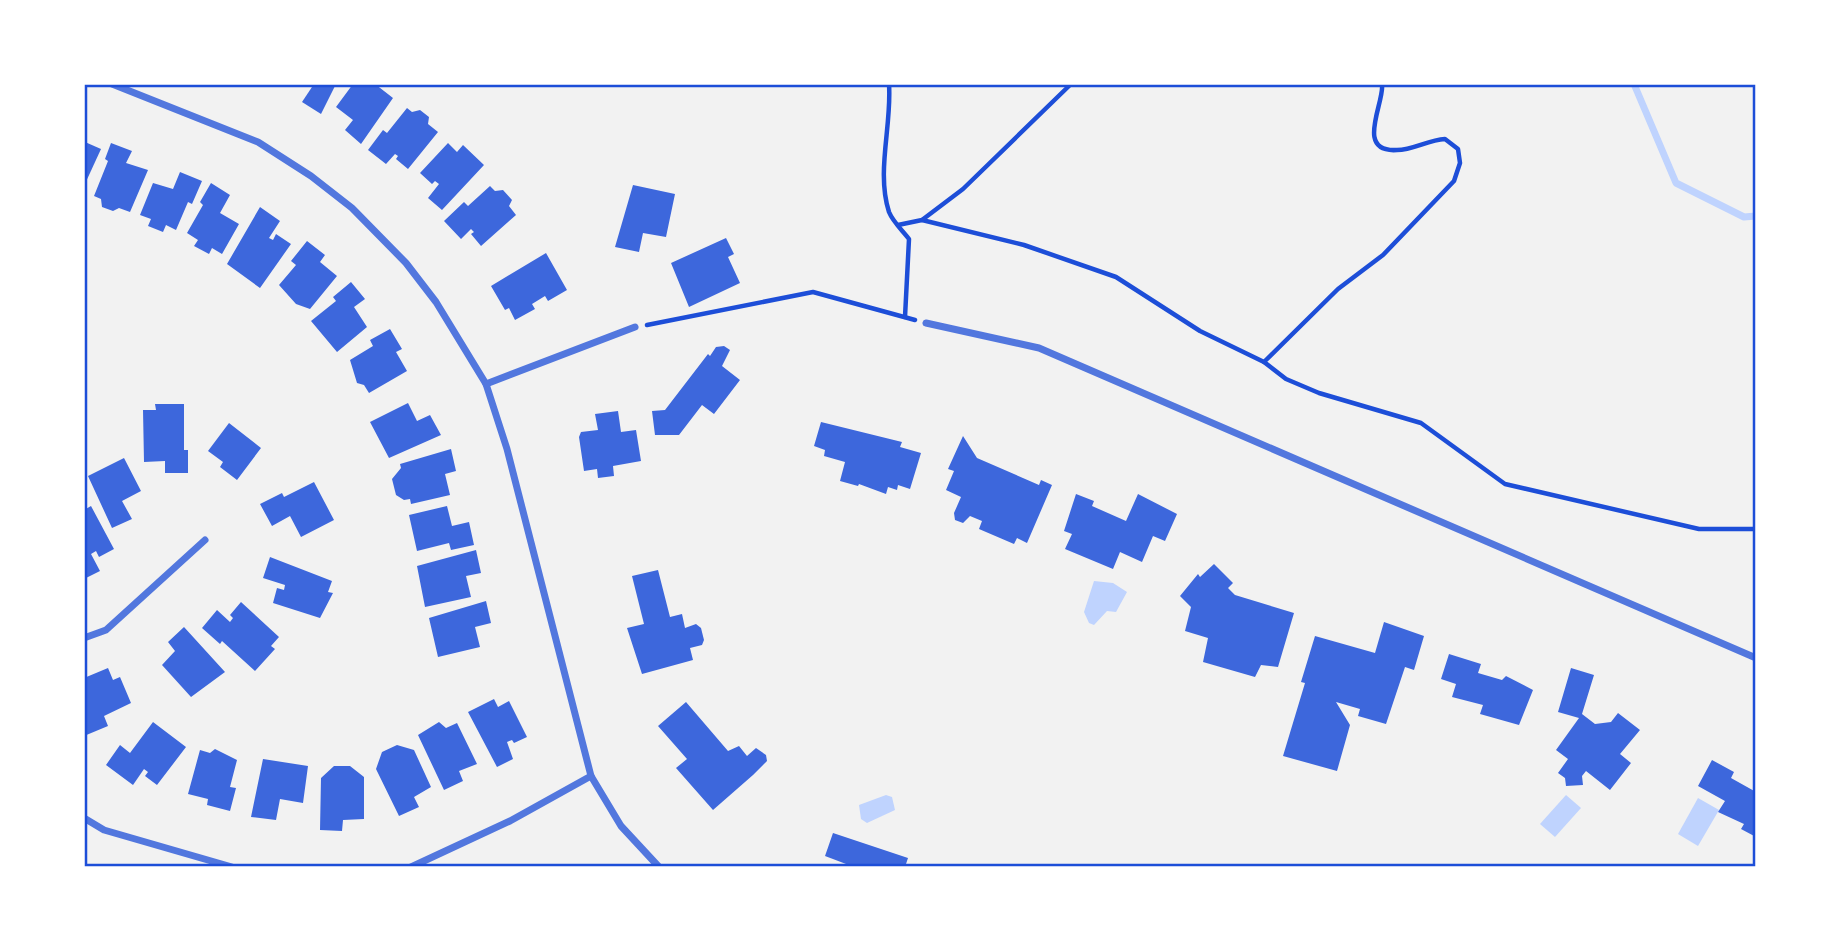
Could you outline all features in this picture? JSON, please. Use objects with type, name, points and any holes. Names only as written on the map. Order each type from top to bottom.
[{"type":"street","points":[[112,84],[258,142],[352,208],[414,273],[436,302],[486,384],[507,449],[591,776],[621,826],[659,867]]},
{"type":"street","points":[[926,323],[1038,348],[1756,658]]},
{"type":"street","points":[[486,384],[635,327]]},
{"type":"street","points":[[84,638],[106,630],[205,540]]},
{"type":"street","points":[[411,867],[510,821],[591,776]]},
{"type":"street","points":[[84,818],[104,830],[232,867]]},
{"type":"path","points":[[889,84],[891,106],[884,174],[890,214],[909,239],[905,317]]},
{"type":"path","points":[[898,225],[922,220],[963,189],[1070,84]]},
{"type":"path","points":[[1264,362],[1338,289],[1383,255],[1454,181],[1461,163],[1458,149],[1445,139],[1429,140],[1395,151],[1380,146],[1374,136],[1375,117],[1383,92],[1381,84]]},
{"type":"path","points":[[922,220],[1024,245],[1116,277],[1200,331],[1264,362],[1286,379],[1319,393],[1421,423],[1505,484],[1699,529],[1756,530]]},
{"type":"path","points":[[635,327],[813,292],[926,323]]},
{"type":"water","points":[[1094,581],[1113,583],[1127,592],[1116,612],[1107,611],[1094,625],[1089,623],[1084,612]]},
{"type":"water","points":[[886,795],[892,797],[895,810],[867,823],[861,819],[859,805]]},
{"type":"water","points":[[1566,795],[1581,808],[1555,837],[1540,824]]},
{"type":"water","points":[[1698,798],[1719,810],[1698,846],[1678,834]]},
{"type":"building","points":[[314,84],[336,84],[321,114],[302,102]]},
{"type":"building","points":[[353,84],[375,84],[393,98],[361,144],[345,130],[353,120],[336,107]]},
{"type":"building","points":[[407,108],[412,112],[420,110],[429,117],[428,124],[438,132],[408,169],[396,159],[398,156],[395,154],[386,164],[368,150],[383,130],[387,133]]},
{"type":"building","points":[[85,142],[101,149],[84,186],[84,145]]},
{"type":"building","points":[[111,143],[132,151],[126,163],[148,170],[130,212],[102,207],[101,199],[94,196],[108,161],[105,159]]},
{"type":"building","points":[[448,143],[457,152],[463,145],[484,165],[442,210],[428,198],[439,184],[435,181],[432,184],[420,173]]},
{"type":"building","points":[[180,172],[202,181],[192,204],[188,202],[176,230],[166,225],[163,232],[148,226],[151,219],[140,215],[153,183],[173,189]]},
{"type":"building","points":[[211,183],[230,195],[220,213],[239,224],[222,254],[212,248],[209,254],[194,246],[198,240],[187,233],[203,205],[200,202]]},
{"type":"building","points":[[633,185],[675,194],[666,237],[643,233],[639,252],[615,247]]},
{"type":"building","points":[[490,186],[495,191],[503,190],[512,200],[509,206],[516,215],[481,246],[471,234],[474,232],[471,229],[461,239],[444,221],[464,202],[468,206]]},
{"type":"building","points":[[260,207],[280,221],[269,238],[273,240],[276,234],[291,244],[260,288],[227,264]]},
{"type":"building","points":[[726,238],[734,254],[728,257],[740,283],[689,307],[671,263]]},
{"type":"building","points":[[307,241],[325,255],[320,262],[337,276],[310,309],[296,304],[279,285],[296,265],[291,261]]},
{"type":"building","points":[[546,253],[567,290],[548,301],[545,296],[532,304],[535,309],[515,320],[509,308],[505,310],[491,286]]},
{"type":"building","points":[[351,282],[365,299],[354,307],[367,327],[337,352],[311,321],[336,301],[333,297]]},
{"type":"building","points":[[390,329],[402,349],[396,352],[407,371],[369,393],[364,385],[357,383],[350,360],[373,346],[370,340]]},
{"type":"building","points":[[724,346],[730,350],[722,366],[740,380],[714,414],[702,405],[679,435],[655,435],[652,411],[665,410],[708,354],[710,356],[716,347]]},
{"type":"building","points":[[408,403],[417,421],[430,415],[441,435],[389,458],[370,422]]},
{"type":"building","points":[[155,404],[184,404],[184,450],[188,450],[188,473],[165,473],[165,461],[144,462],[143,410],[156,410]]},
{"type":"building","points":[[618,411],[621,432],[636,430],[641,461],[613,466],[614,476],[598,478],[597,469],[584,471],[579,437],[581,432],[598,430],[595,414]]},
{"type":"building","points":[[821,422],[902,442],[900,447],[921,453],[910,489],[898,485],[897,490],[888,487],[886,494],[859,484],[858,486],[840,481],[845,462],[824,456],[825,450],[814,446]]},
{"type":"building","points":[[229,423],[261,448],[237,480],[220,467],[223,462],[208,451]]},
{"type":"building","points":[[963,436],[977,458],[1039,485],[1041,480],[1052,485],[1027,543],[1017,538],[1014,544],[979,529],[982,521],[970,516],[963,523],[955,520],[954,513],[961,497],[946,490],[954,471],[948,469]]},
{"type":"building","points":[[451,449],[456,471],[445,474],[450,495],[411,504],[410,499],[404,500],[396,495],[392,479],[401,468],[400,464]]},
{"type":"building","points":[[124,458],[141,491],[122,501],[132,519],[112,528],[88,476]]},
{"type":"building","points":[[314,482],[334,520],[301,537],[290,516],[272,526],[260,504],[282,493],[284,497]]},
{"type":"building","points":[[1076,494],[1094,501],[1092,506],[1126,521],[1138,494],[1177,514],[1165,541],[1153,536],[1142,562],[1120,552],[1113,569],[1065,549],[1072,534],[1064,531]]},
{"type":"building","points":[[91,506],[114,549],[99,557],[96,551],[91,554],[100,571],[84,579],[84,510]]},
{"type":"building","points":[[447,506],[452,526],[469,522],[474,545],[451,550],[449,543],[417,551],[409,515]]},
{"type":"building","points":[[476,550],[481,573],[466,576],[471,597],[425,607],[417,566]]},
{"type":"building","points":[[270,557],[332,581],[328,592],[333,593],[320,618],[273,603],[277,588],[284,590],[285,585],[263,578]]},
{"type":"building","points":[[1214,564],[1233,583],[1228,588],[1235,595],[1294,613],[1278,667],[1261,665],[1255,677],[1203,662],[1208,638],[1185,631],[1191,607],[1180,596],[1198,574],[1200,577]]},
{"type":"building","points":[[658,570],[670,617],[682,614],[685,628],[696,624],[701,628],[704,640],[702,645],[690,648],[693,660],[642,674],[627,628],[644,624],[632,576]]},
{"type":"building","points":[[486,601],[491,623],[475,627],[480,647],[438,657],[429,618]]},
{"type":"building","points":[[241,602],[279,637],[271,646],[275,649],[255,671],[222,641],[220,644],[202,628],[217,610],[230,622],[233,618],[230,615]]},
{"type":"building","points":[[1384,622],[1424,636],[1414,670],[1405,667],[1386,724],[1358,716],[1360,709],[1336,702],[1350,725],[1337,771],[1283,756],[1305,683],[1301,682],[1315,636],[1375,653]]},
{"type":"building","points":[[184,627],[225,672],[191,697],[162,665],[175,651],[168,642]]},
{"type":"building","points":[[1449,654],[1481,664],[1478,673],[1502,680],[1506,676],[1533,690],[1519,725],[1480,714],[1483,705],[1452,697],[1456,684],[1441,679]]},
{"type":"building","points":[[108,668],[113,680],[120,677],[131,703],[104,716],[108,726],[84,736],[84,678]]},
{"type":"building","points":[[1571,668],[1594,675],[1582,714],[1595,724],[1611,722],[1618,713],[1640,730],[1620,754],[1631,763],[1610,790],[1586,771],[1582,776],[1583,785],[1566,786],[1565,778],[1558,773],[1568,759],[1556,750],[1579,718],[1558,712]]},
{"type":"building","points":[[494,699],[498,707],[509,701],[527,737],[514,743],[512,740],[507,742],[513,759],[497,767],[468,712]]},
{"type":"building","points":[[686,702],[728,751],[739,746],[747,756],[756,748],[766,755],[767,761],[713,810],[676,768],[687,759],[658,726]]},
{"type":"building","points":[[153,722],[186,747],[157,785],[145,776],[148,772],[144,769],[133,785],[106,765],[120,745],[130,753]]},
{"type":"building","points":[[439,722],[446,728],[457,723],[477,764],[459,771],[463,781],[444,790],[418,735]]},
{"type":"building","points":[[397,745],[414,750],[431,787],[414,797],[419,807],[399,816],[376,769],[382,752]]},
{"type":"building","points":[[215,749],[237,760],[230,787],[236,788],[230,811],[207,805],[208,799],[188,794],[200,750],[210,753]]},
{"type":"building","points":[[263,759],[308,766],[303,803],[280,799],[276,820],[251,817]]},
{"type":"building","points":[[1712,760],[1734,772],[1731,778],[1756,792],[1756,837],[1741,829],[1744,824],[1718,812],[1725,801],[1698,786]]},
{"type":"building","points":[[334,766],[350,766],[364,777],[364,819],[343,820],[342,831],[320,830],[321,778]]},
{"type":"building","points":[[833,833],[908,858],[905,867],[854,867],[825,856]]},
{"type":"waterway","points":[[1634,84],[1676,183],[1744,217],[1756,216]]}]
